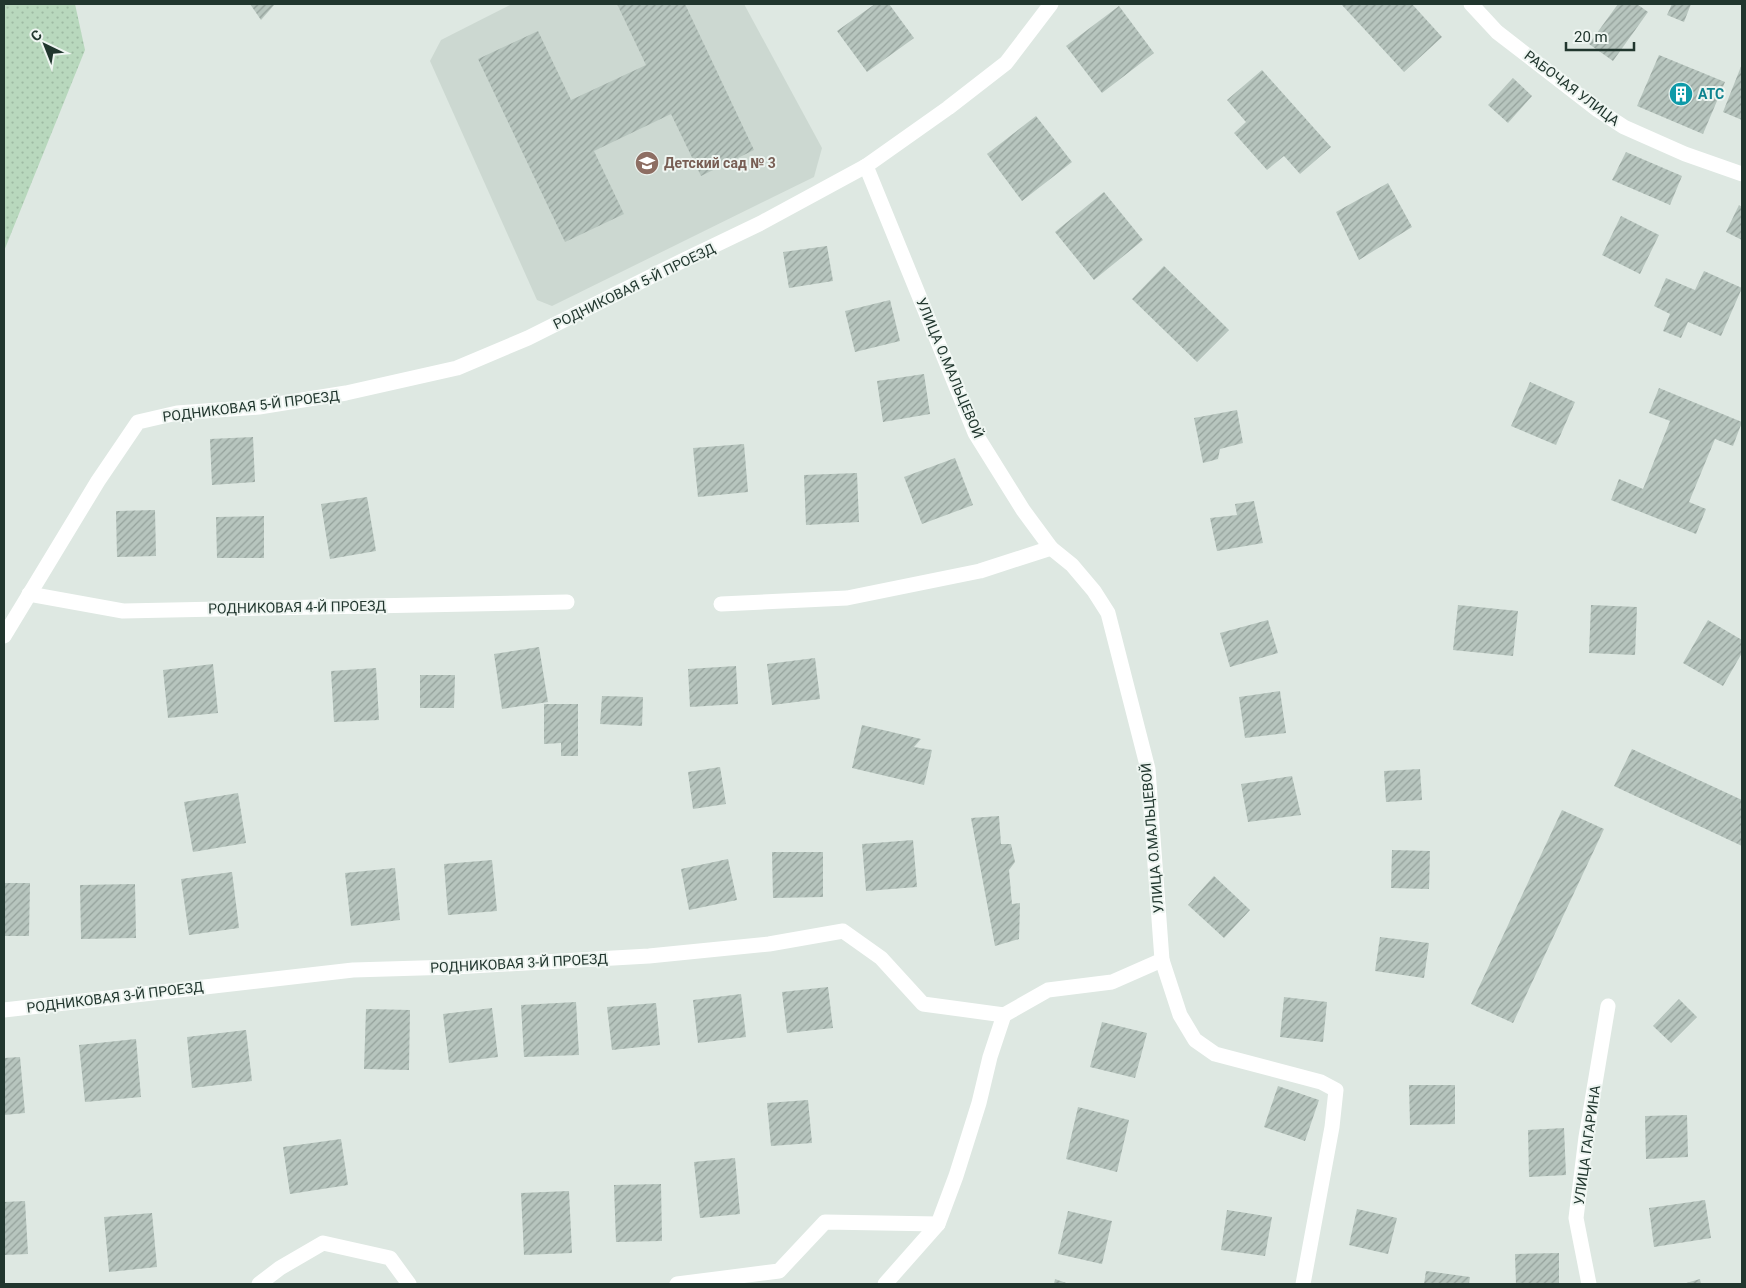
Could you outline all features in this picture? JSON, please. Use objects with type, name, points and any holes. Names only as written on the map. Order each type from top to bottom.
[{"type":"street","points":[[866,166],[948,108],[1006,63],[1051,4]]},
{"type":"street","name":"РАБОЧАЯ УЛИЦА","points":[[1471,4],[1497,32],[1598,110],[1624,127],[1685,154],[1742,174]]},
{"type":"street","name":"УЛИЦА О.МАЛЬЦЕВОЙ","points":[[866,166],[975,433],[1023,510],[1052,548],[1072,565],[1094,591],[1108,613],[1148,770],[1162,960],[1180,1015],[1195,1040],[1214,1054],[1321,1082],[1336,1090],[1332,1127],[1304,1284]]},
{"type":"street","name":"РОДНИКОВАЯ 5-Й ПРОЕЗД","points":[[4,636],[98,481],[138,422],[177,413],[259,407],[346,393],[457,368],[528,338],[761,223],[866,166]]},
{"type":"street","points":[[721,604],[847,598],[980,571],[1052,548]]},
{"type":"street","name":"РОДНИКОВАЯ 4-Й ПРОЕЗД","points":[[29,594],[122,611],[566,602]]},
{"type":"street","name":"РОДНИКОВАЯ 3-Й ПРОЕЗД","points":[[4,1010],[353,970],[454,967],[649,956],[769,944],[843,931],[881,958],[923,1004],[1004,1015]]},
{"type":"street","points":[[885,1284],[938,1224],[956,1176],[1004,1015],[1048,990],[1112,982],[1162,960]]},
{"type":"street","name":"УЛИЦА ГАГАРИНА","points":[[1589,1284],[1576,1218],[1586,1137],[1608,1006]]},
{"type":"street","points":[[677,1284],[779,1271],[825,1222],[938,1224]]},
{"type":"street","points":[[259,1284],[280,1268],[323,1243],[390,1258],[409,1284]]},
{"type":"shaded area","name":"Детский сад № 3","points":[[512,4],[744,4],[822,148],[814,177],[552,306],[537,300],[430,61],[441,40]]},
{"type":"green space","points":[[4,4],[75,4],[85,50],[4,251]]},
{"type":"building","points":[[250,4],[275,4],[261,20]]},
{"type":"building","points":[[617,4],[685,4],[754,150],[701,176],[671,114],[594,151],[624,214],[565,242],[478,59],[538,31],[571,100],[646,65]]},
{"type":"building","points":[[875,4],[889,4],[914,38],[867,72],[837,31]]},
{"type":"building","points":[[1341,4],[1412,4],[1442,37],[1404,72]]},
{"type":"building","points":[[1618,4],[1637,4],[1648,12],[1613,61],[1589,44]]},
{"type":"building","points":[[1672,4],[1691,4],[1684,22],[1667,15]]},
{"type":"building","points":[[1119,6],[1154,53],[1102,93],[1066,46]]},
{"type":"building","name":"АТС","points":[[1659,55],[1725,82],[1703,134],[1637,106]]},
{"type":"building","points":[[1742,64],[1742,120],[1723,112]]},
{"type":"building","points":[[1262,70],[1331,147],[1300,174],[1284,156],[1267,170],[1234,133],[1246,122],[1227,100]]},
{"type":"building","points":[[1513,78],[1532,96],[1508,123],[1488,105]]},
{"type":"building","points":[[1036,116],[1072,162],[1022,201],[987,154]]},
{"type":"building","points":[[1626,152],[1682,176],[1670,205],[1612,180]]},
{"type":"building","points":[[1388,183],[1412,227],[1359,260],[1336,212]]},
{"type":"building","points":[[1104,192],[1143,240],[1094,280],[1055,232]]},
{"type":"building","points":[[1739,205],[1742,207],[1742,240],[1726,232]]},
{"type":"building","points":[[1621,216],[1659,235],[1640,274],[1602,255]]},
{"type":"building","points":[[827,246],[833,281],[789,288],[783,252]]},
{"type":"building","points":[[1164,266],[1229,330],[1197,362],[1132,299]]},
{"type":"building","points":[[1704,271],[1742,288],[1721,336],[1688,322],[1681,338],[1663,331],[1670,314],[1654,306],[1666,278],[1695,290]]},
{"type":"building","points":[[890,300],[900,341],[855,352],[845,311]]},
{"type":"building","points":[[924,374],[930,414],[883,422],[877,381]]},
{"type":"building","points":[[1530,382],[1575,402],[1556,445],[1511,426]]},
{"type":"building","points":[[1659,388],[1742,422],[1733,446],[1715,439],[1689,502],[1706,509],[1696,534],[1611,500],[1619,479],[1643,489],[1670,421],[1649,413]]},
{"type":"building","points":[[1237,410],[1243,443],[1220,449],[1218,459],[1203,463],[1194,418]]},
{"type":"building","points":[[253,437],[255,482],[212,485],[210,439]]},
{"type":"building","points":[[744,444],[748,492],[698,497],[693,448]]},
{"type":"building","points":[[955,458],[973,505],[922,524],[904,477]]},
{"type":"building","points":[[857,473],[859,522],[806,525],[804,475]]},
{"type":"building","points":[[367,497],[376,551],[330,559],[321,504]]},
{"type":"building","points":[[1254,501],[1263,543],[1217,551],[1210,518],[1237,515],[1235,504]]},
{"type":"building","points":[[155,510],[156,556],[117,557],[116,511]]},
{"type":"building","points":[[264,516],[264,558],[217,558],[216,517]]},
{"type":"building","points":[[1458,605],[1518,611],[1513,656],[1453,650]]},
{"type":"building","points":[[1591,605],[1637,607],[1635,655],[1589,653]]},
{"type":"building","points":[[1268,620],[1278,653],[1230,667],[1220,633]]},
{"type":"building","points":[[1708,620],[1742,640],[1742,653],[1723,686],[1683,663]]},
{"type":"building","points":[[539,647],[548,702],[502,709],[494,654]]},
{"type":"building","points":[[815,658],[820,699],[772,705],[767,664]]},
{"type":"building","points":[[213,664],[218,713],[168,718],[163,670]]},
{"type":"building","points":[[736,666],[738,704],[690,707],[688,669]]},
{"type":"building","points":[[376,668],[379,720],[334,722],[331,671]]},
{"type":"building","points":[[420,675],[455,675],[454,708],[420,708]]},
{"type":"building","points":[[1280,691],[1286,733],[1245,738],[1239,697]]},
{"type":"building","points":[[602,696],[643,697],[642,726],[600,724]]},
{"type":"building","points":[[544,704],[578,704],[578,756],[561,756],[561,743],[544,744]]},
{"type":"building","points":[[862,725],[921,739],[914,747],[932,750],[924,785],[852,768]]},
{"type":"building","points":[[1632,749],[1742,800],[1742,846],[1614,786]]},
{"type":"building","points":[[720,767],[726,804],[693,809],[688,772]]},
{"type":"building","points":[[1420,769],[1422,800],[1386,802],[1384,771]]},
{"type":"building","points":[[1292,776],[1301,815],[1248,822],[1241,784]]},
{"type":"building","points":[[238,793],[246,843],[193,852],[184,802]]},
{"type":"building","points":[[1562,810],[1604,829],[1513,1023],[1471,1004]]},
{"type":"building","points":[[999,816],[1001,844],[1011,844],[1015,862],[1009,870],[1012,904],[1020,903],[1019,939],[995,946],[971,818]]},
{"type":"building","points":[[913,840],[917,887],[866,891],[862,844]]},
{"type":"building","points":[[1392,850],[1430,851],[1429,889],[1391,888]]},
{"type":"building","points":[[772,852],[823,852],[823,897],[773,898]]},
{"type":"building","points":[[728,859],[737,900],[689,910],[681,869]]},
{"type":"building","points":[[492,860],[497,911],[448,915],[444,864]]},
{"type":"building","points":[[395,868],[400,920],[351,926],[345,873]]},
{"type":"building","points":[[232,872],[239,928],[189,935],[181,879]]},
{"type":"building","points":[[1214,876],[1250,910],[1224,938],[1188,905]]},
{"type":"building","points":[[4,883],[30,883],[29,936],[4,936]]},
{"type":"building","points":[[135,884],[136,938],[81,939],[80,885]]},
{"type":"building","points":[[1380,937],[1429,943],[1424,978],[1375,971]]},
{"type":"building","points":[[828,987],[833,1028],[787,1033],[782,992]]},
{"type":"building","points":[[741,994],[746,1037],[698,1043],[693,1000]]},
{"type":"building","points":[[1284,997],[1327,1002],[1323,1042],[1280,1037]]},
{"type":"building","points":[[1679,999],[1697,1017],[1671,1043],[1653,1026]]},
{"type":"building","points":[[576,1002],[579,1055],[524,1057],[521,1005]]},
{"type":"building","points":[[656,1003],[660,1045],[612,1050],[607,1007]]},
{"type":"building","points":[[492,1008],[498,1057],[449,1063],[443,1014]]},
{"type":"building","points":[[366,1009],[410,1010],[409,1070],[364,1069]]},
{"type":"building","points":[[1102,1022],[1147,1033],[1135,1078],[1090,1067]]},
{"type":"building","points":[[246,1030],[252,1081],[192,1088],[187,1037]]},
{"type":"building","points":[[136,1039],[141,1097],[85,1102],[79,1045]]},
{"type":"building","points":[[20,1057],[25,1113],[4,1115],[4,1058]]},
{"type":"building","points":[[1409,1085],[1455,1085],[1455,1124],[1410,1125]]},
{"type":"building","points":[[1278,1086],[1319,1100],[1305,1141],[1264,1127]]},
{"type":"building","points":[[808,1100],[812,1143],[771,1146],[767,1103]]},
{"type":"building","points":[[1078,1107],[1129,1120],[1117,1172],[1066,1159]]},
{"type":"building","points":[[1687,1115],[1688,1157],[1646,1159],[1645,1116]]},
{"type":"building","points":[[1564,1128],[1566,1175],[1529,1177],[1528,1130]]},
{"type":"building","points":[[341,1139],[348,1185],[290,1194],[283,1147]]},
{"type":"building","points":[[735,1158],[740,1214],[700,1218],[694,1162]]},
{"type":"building","points":[[661,1184],[662,1241],[616,1242],[614,1185]]},
{"type":"building","points":[[569,1191],[572,1253],[524,1255],[521,1193]]},
{"type":"building","points":[[1705,1200],[1711,1238],[1654,1247],[1649,1208]]},
{"type":"building","points":[[25,1201],[28,1254],[4,1255],[4,1202]]},
{"type":"building","points":[[1357,1209],[1397,1218],[1388,1254],[1349,1245]]},
{"type":"building","points":[[1227,1210],[1272,1217],[1265,1256],[1221,1250]]},
{"type":"building","points":[[1068,1211],[1112,1221],[1102,1264],[1058,1254]]},
{"type":"building","points":[[152,1213],[157,1267],[109,1272],[104,1217]]},
{"type":"building","points":[[1559,1253],[1559,1284],[1516,1284],[1515,1254]]},
{"type":"building","points":[[1426,1271],[1470,1277],[1469,1284],[1424,1284]]},
{"type":"building","points":[[1055,1279],[1069,1284],[1054,1284]]},
{"type":"building","points":[[1700,1279],[1701,1284],[1683,1284]]},
{"type":"place","name":"АТС","points":[[1681,94]]},
{"type":"place","name":"Детский сад № 3","points":[[647,163]]}]
